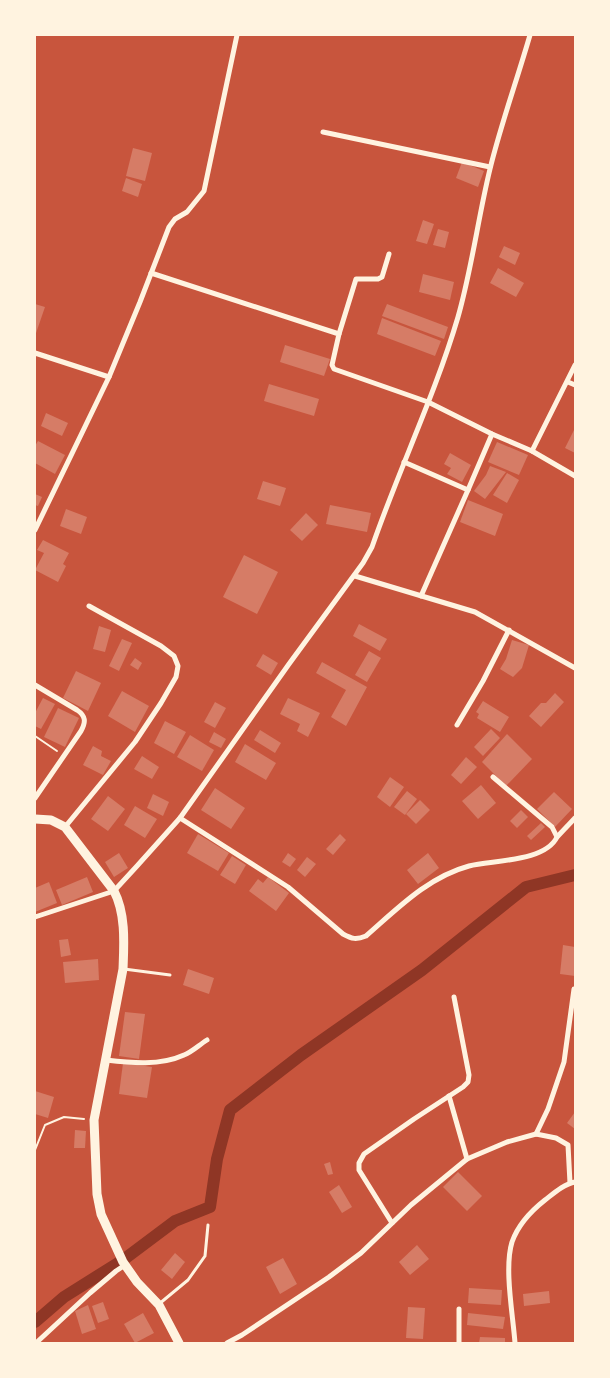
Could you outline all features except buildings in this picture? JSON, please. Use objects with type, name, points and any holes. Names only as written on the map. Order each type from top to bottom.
[{"type":"street","points":[[35,530],[109,377],[169,227],[175,219],[187,212],[204,191],[236,35]]},
{"type":"street","points":[[35,917],[114,891],[180,818],[289,664],[356,576],[372,547],[442,365],[458,315],[490,167],[530,35]]},
{"type":"street","points":[[324,132],[490,167]]},
{"type":"street","points":[[390,254],[382,277],[378,280],[356,279],[339,334],[332,365],[334,369],[428,402],[532,452],[575,476]]},
{"type":"street","points":[[151,273],[339,334]]},
{"type":"street","points":[[35,353],[109,377]]},
{"type":"street","points":[[532,452],[575,365]]},
{"type":"street","points":[[568,382],[575,385]]},
{"type":"street","points":[[420,596],[492,434]]},
{"type":"street","points":[[404,462],[468,490]]},
{"type":"street","points":[[356,576],[475,612],[575,668]]},
{"type":"street","points":[[65,827],[135,742],[176,678],[178,666],[174,656],[161,646],[89,606]]},
{"type":"street","points":[[456,725],[482,682],[509,630]]},
{"type":"street","points":[[35,685],[77,710],[85,719],[85,724],[81,731],[35,798]]},
{"type":"street","points":[[493,777],[552,827],[557,837]]},
{"type":"street","points":[[180,818],[288,888],[343,934],[351,939],[358,940],[366,936],[426,886],[442,876],[471,865],[528,856],[544,850],[556,841],[557,837],[575,818]]},
{"type":"street","points":[[35,819],[51,820],[65,827],[114,891],[117,898],[124,946],[123,969],[94,1120],[94,1165],[97,1194],[101,1214],[124,1264],[137,1282],[159,1305],[179,1343]]},
{"type":"street","points":[[536,1134],[548,1109],[564,1062],[574,989]]},
{"type":"street","points":[[392,1223],[359,1170],[359,1163],[364,1154],[468,1082],[469,1074],[454,997]]},
{"type":"street","points":[[106,1060],[147,1063],[167,1061],[184,1056],[207,1040]]},
{"type":"street","points":[[449,1096],[468,1159]]},
{"type":"street","points":[[227,1343],[329,1277],[361,1252],[411,1205],[468,1159],[507,1142],[536,1134],[556,1138],[568,1145],[575,1144]]},
{"type":"street","points":[[515,1343],[509,1263],[512,1243],[520,1226],[536,1208],[572,1182],[568,1145]]},
{"type":"street","points":[[36,1343],[124,1264]]},
{"type":"street","points":[[459,1309],[459,1343]]},
{"type":"lane","points":[[123,969],[170,975]]},
{"type":"lane","points":[[159,1305],[188,1280],[205,1256],[208,1225]]},
{"type":"path","points":[[35,736],[64,756]]},
{"type":"path","points":[[35,1150],[45,1125],[64,1117],[94,1120]]},
{"type":"waterway","points":[[35,1322],[64,1297],[123,1260],[175,1221],[210,1207],[217,1159],[230,1110],[301,1055],[422,970],[526,887],[575,875]]}]
